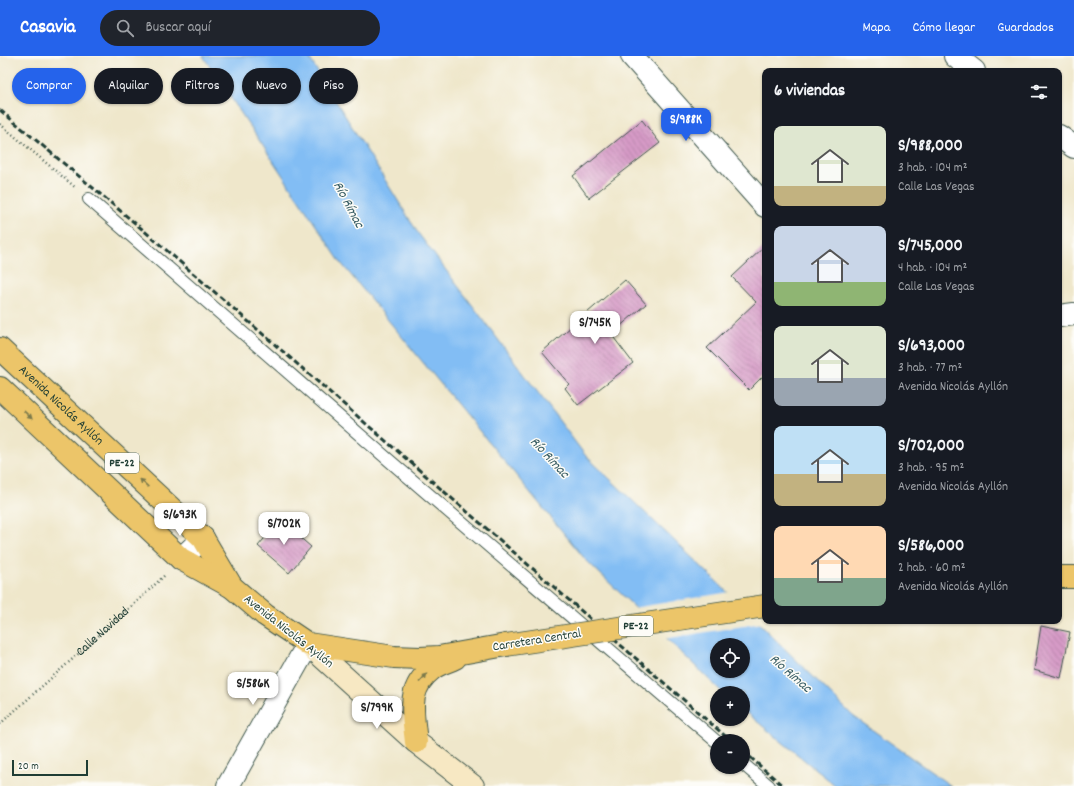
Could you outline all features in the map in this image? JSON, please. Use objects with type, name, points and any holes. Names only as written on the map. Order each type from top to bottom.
[{"type":"highway","name":"Avenida Nicolás Ayllón","points":[[0,349],[203,538],[232,587]]},
{"type":"highway","name":"Avenida Nicolás Ayllón","points":[[0,388],[181,560],[232,587],[265,615],[308,644]]},
{"type":"highway","points":[[1062,577],[1074,577]]},
{"type":"highway","name":"Carretera Central","points":[[308,644],[394,657],[433,657],[762,606]]},
{"type":"highway","points":[[416,742],[412,699],[420,680],[433,668],[467,652]]},
{"type":"street","points":[[632,56],[762,203]]},
{"type":"street","points":[[954,56],[970,68]]},
{"type":"street","points":[[1062,138],[1074,147]]},
{"type":"street","points":[[1062,316],[1074,314]]},
{"type":"street","points":[[181,560],[203,538]]},
{"type":"street","points":[[228,786],[308,644]]},
{"type":"street","name":"Avenida Nicolás Ayllón","points":[[308,644],[416,742],[473,786]]},
{"type":"lane","points":[[88,199],[403,473],[710,736]]},
{"type":"lane","points":[[750,770],[769,786]]},
{"type":"path","points":[[0,124],[88,199]]},
{"type":"path","name":"Calle Navidad","points":[[0,724],[181,560]]},
{"type":"water","name":"Río Rímac","points":[[203,56],[308,56],[315,68],[309,68],[309,104],[338,104],[418,233],[585,455],[707,572],[853,716],[951,786],[836,786],[750,716],[750,686],[716,686],[585,559],[341,263],[234,102],[234,68],[211,68]]},
{"type":"pier","points":[[730,592],[762,623],[664,639],[633,608]]},
{"type":"building","points":[[642,120],[660,143],[589,198],[573,176]]},
{"type":"building","points":[[762,249],[762,377],[749,390],[707,348],[756,302],[732,277]]},
{"type":"building","points":[[625,280],[646,304],[611,334],[633,363],[578,405],[565,388],[569,384],[542,352]]},
{"type":"building","points":[[280,520],[311,547],[289,573],[258,546]]},
{"type":"building","points":[[1041,626],[1070,632],[1061,678],[1034,670]]},
{"type":"railway","points":[[0,110],[142,229],[723,734]]},
{"type":"railway","points":[[750,757],[783,786]]}]
